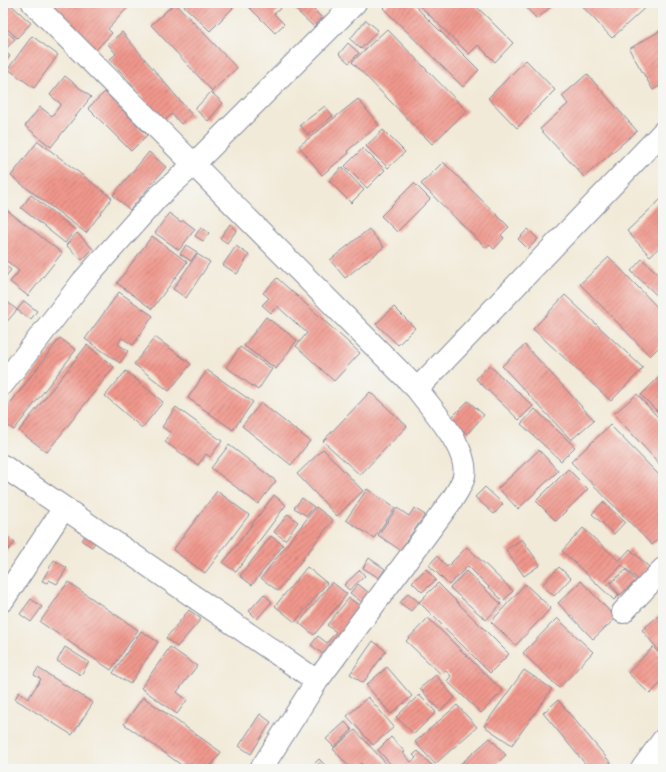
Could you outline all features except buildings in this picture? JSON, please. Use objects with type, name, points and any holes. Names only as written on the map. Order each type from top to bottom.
[{"type":"street","points":[[33,3],[417,389],[457,444],[464,464],[463,479],[452,500],[317,681],[261,769]]},
{"type":"street","points":[[3,384],[83,281],[157,198],[193,165],[355,3]]},
{"type":"street","points":[[417,389],[663,132]]},
{"type":"street","points":[[3,466],[317,681]]},
{"type":"street","points":[[3,600],[64,508]]},
{"type":"street","points":[[623,612],[663,569]]},
{"type":"street","points":[[642,769],[663,740]]}]
